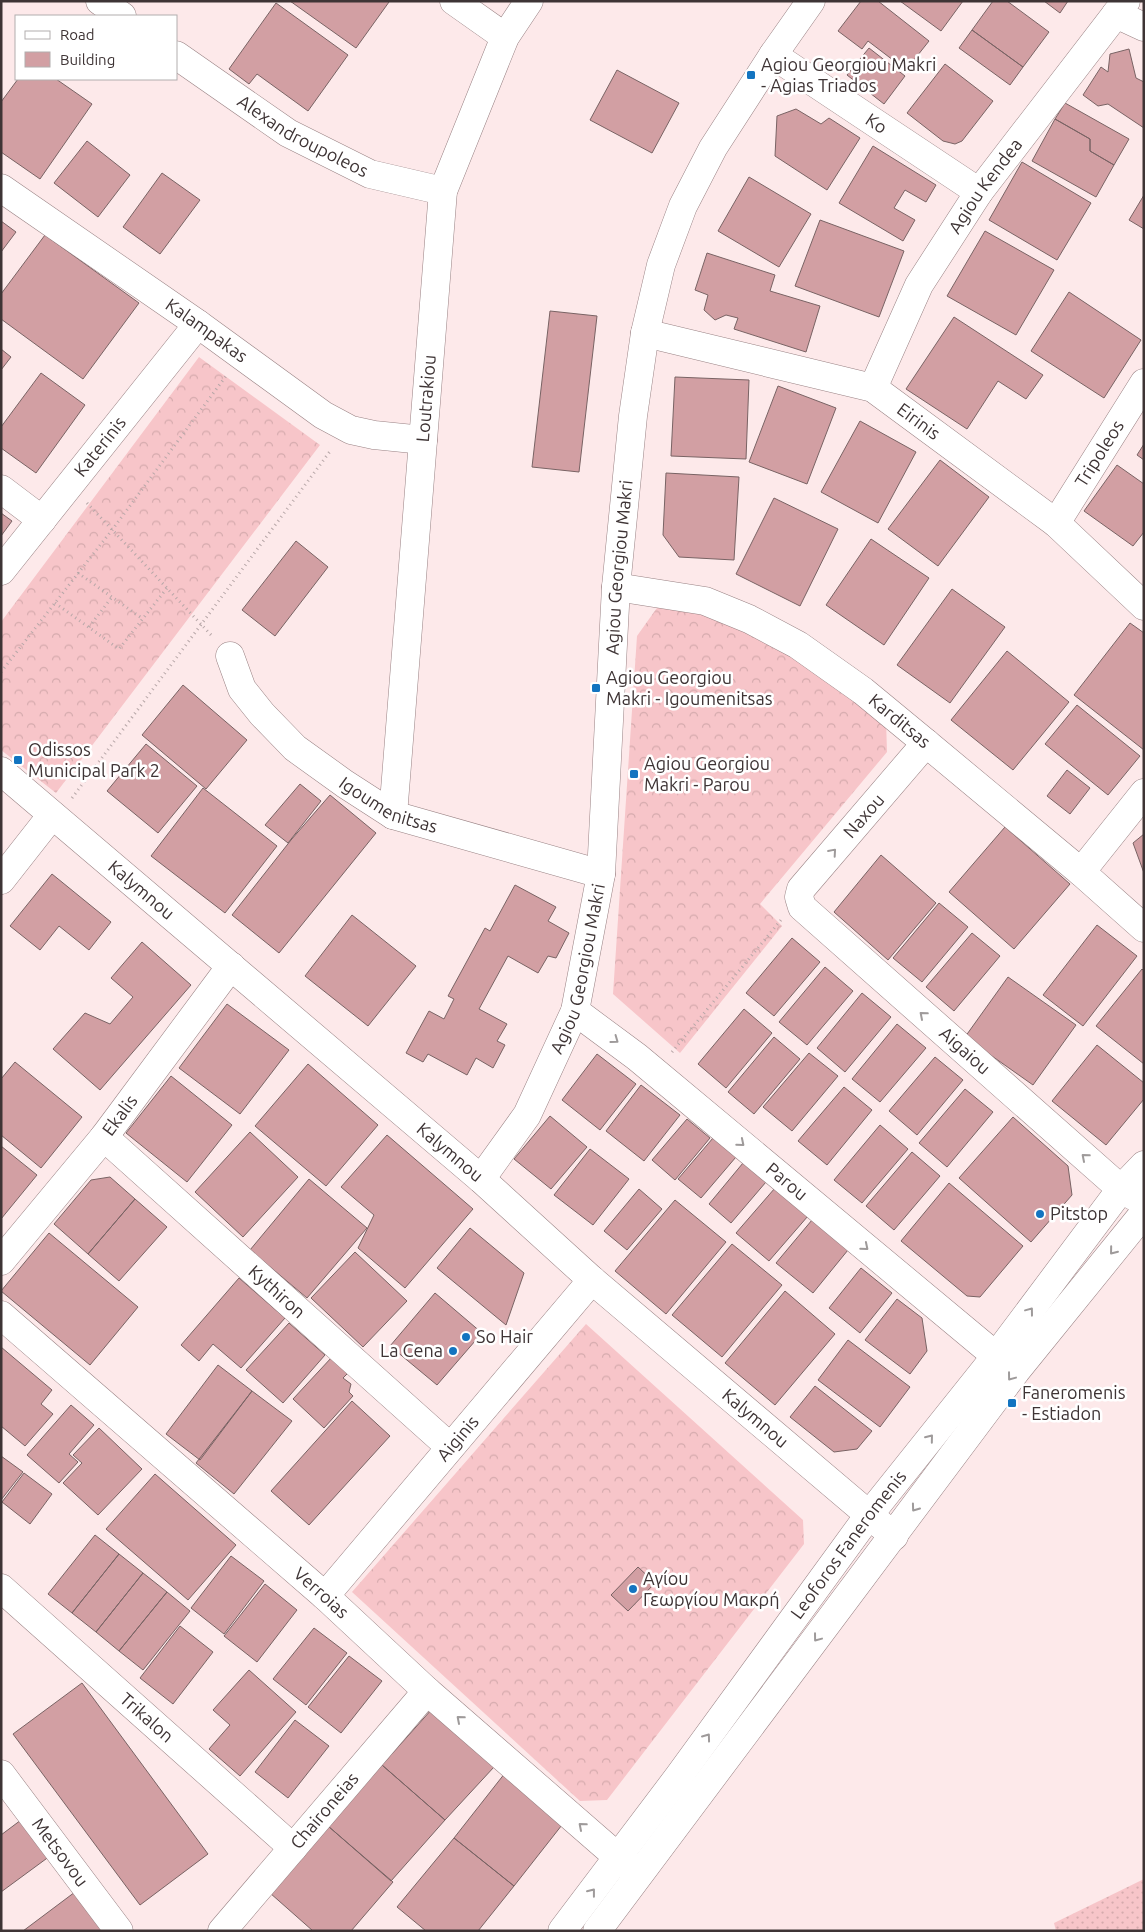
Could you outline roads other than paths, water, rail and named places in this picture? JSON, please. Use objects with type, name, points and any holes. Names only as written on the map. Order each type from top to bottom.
[{"type":"street","points":[[100,1],[121,15]]},
{"type":"street","points":[[454,1],[505,37]]},
{"type":"street","name":"Loutrakiou","points":[[393,815],[443,192],[505,37],[528,1]]},
{"type":"street","name":"Agiou Georgiou Makri","points":[[481,1179],[527,1115],[575,1012],[601,874],[616,587],[633,416],[645,333],[661,265],[683,206],[713,148],[773,55],[811,1]]},
{"type":"street","points":[[1121,8],[1144,28]]},
{"type":"street","name":"Agiou Kendea","points":[[873,388],[919,285],[979,192],[1121,8]]},
{"type":"street","name":"Ko","points":[[773,55],[979,192]]},
{"type":"street","name":"Alexandroupoleos","points":[[178,56],[288,133],[370,174],[443,192]]},
{"type":"street","name":"Kalampakas","points":[[1,188],[198,324],[323,415],[347,428],[374,435],[423,440]]},
{"type":"street","name":"Katerinis","points":[[1,571],[198,324]]},
{"type":"street","name":"Eirinis","points":[[645,333],[873,388],[1056,523],[1144,606]]},
{"type":"street","name":"Tripoleos","points":[[1056,523],[1144,383]]},
{"type":"street","points":[[1,488],[42,520]]},
{"type":"street","name":"Karditsas","points":[[616,587],[705,601],[749,619],[798,645],[863,691],[1081,872],[1144,928]]},
{"type":"street","name":"Igoumenitsas","points":[[230,656],[242,689],[262,714],[295,748],[344,784],[393,815],[601,874]]},
{"type":"street","name":"Naxou","points":[[800,893],[926,743]]},
{"type":"street","name":"Kalymnou","points":[[1,771],[481,1179],[592,1280],[894,1536]]},
{"type":"street","points":[[1081,872],[1144,793]]},
{"type":"street","points":[[1,880],[54,816]]},
{"type":"street","name":"Aigaiou","points":[[800,893],[802,907],[810,916],[1132,1196]]},
{"type":"street","name":"Ekalis","points":[[1,1261],[104,1137],[231,966]]},
{"type":"street","name":"Parou","points":[[575,1012],[656,1072],[996,1356]]},
{"type":"street","name":"Kythiron","points":[[104,1137],[450,1447]]},
{"type":"street","name":"Leoforos Faneromenis","points":[[597,1931],[628,1866],[869,1515],[996,1356],[1132,1196],[1144,1165]]},
{"type":"street","name":"Leoforos Faneromenis","points":[[562,1931],[628,1866],[894,1536],[1016,1371],[1144,1213]]},
{"type":"street","name":"Aiginis","points":[[325,1596],[592,1280]]},
{"type":"street","name":"Verroias","points":[[1,1315],[325,1596],[427,1691],[628,1866]]},
{"type":"street","name":"Trikalon","points":[[1,1588],[293,1848]]},
{"type":"street","name":"Chaironeias","points":[[222,1931],[427,1691]]},
{"type":"street","name":"Metsovou","points":[[1,1774],[119,1931]]},
{"type":"place","name":"Agiou Georgiou Makri - Agias Triados","points":[[751,75]]},
{"type":"place","name":"Agiou Georgiou Makri - Igoumenitsas","points":[[596,688]]},
{"type":"place","name":"Odissos Municipal Park 2","points":[[18,760]]},
{"type":"place","name":"Agiou Georgiou Makri - Parou","points":[[634,774]]},
{"type":"place","name":"Pitstop","points":[[1040,1214]]},
{"type":"place","name":"So Hair","points":[[466,1337]]},
{"type":"place","name":"La Cena","points":[[453,1351]]},
{"type":"place","name":"Faneromenis - Estiadon","points":[[1012,1403]]},
{"type":"place","name":"Αγίου Γεωργίου Μακρή","points":[[633,1589]]}]
